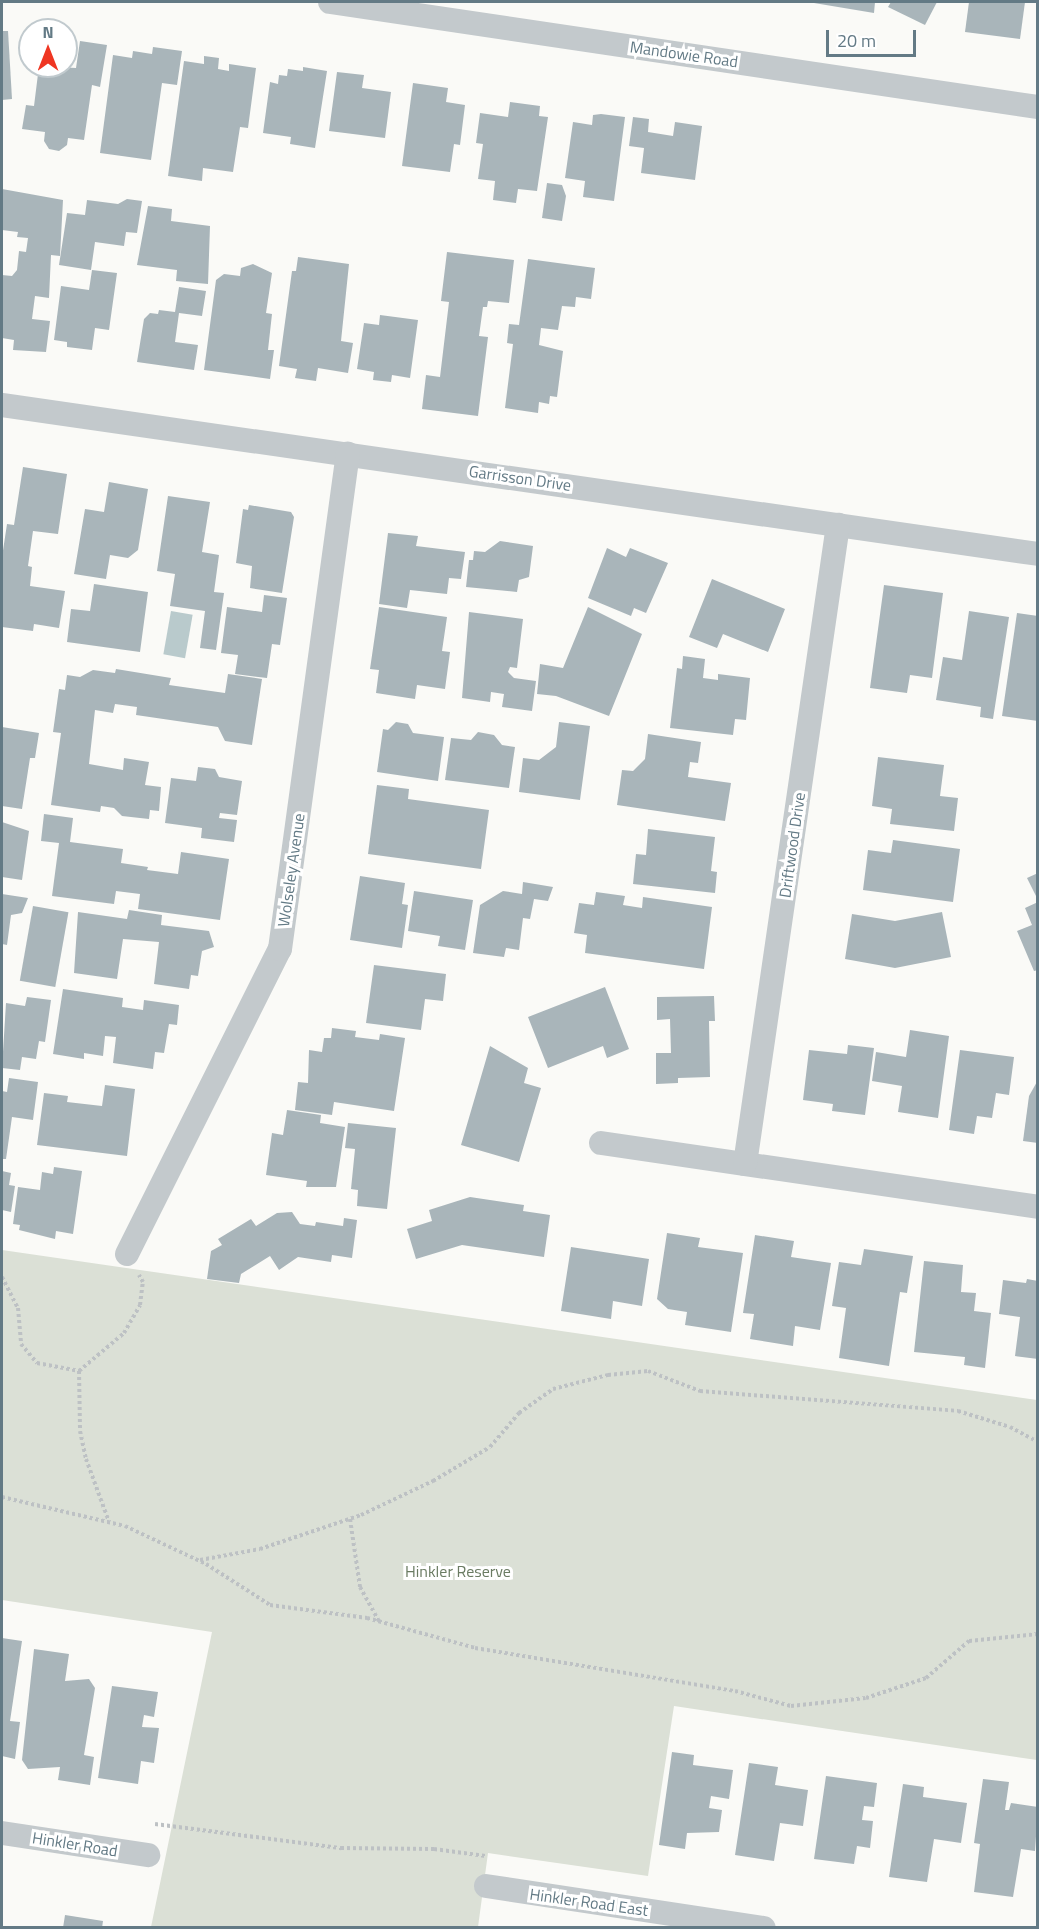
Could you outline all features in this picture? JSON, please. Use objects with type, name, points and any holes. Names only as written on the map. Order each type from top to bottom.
[{"type":"street","name":"Mandowie Road","points":[[330,2],[1038,107]]},
{"type":"street","name":"Garrisson Drive","points":[[2,405],[1038,554]]},
{"type":"street","name":"Wolseley Avenue","points":[[127,1254],[280,949],[348,454]]},
{"type":"street","name":"Driftwood Drive","points":[[745,1164],[838,525]]},
{"type":"street","points":[[601,1143],[1038,1207]]},
{"type":"street","name":"Hinkler Road","points":[[2,1833],[148,1855]]},
{"type":"street","name":"Hinkler Road East","points":[[486,1886],[750,1926]]},
{"type":"path","points":[[79,1371],[124,1333],[140,1305],[143,1282],[127,1254]]},
{"type":"path","points":[[2,1277],[18,1308],[21,1344],[37,1363],[79,1371]]},
{"type":"path","points":[[79,1371],[80,1431],[86,1459],[109,1522]]},
{"type":"path","points":[[199,1561],[260,1549],[350,1520],[433,1481],[490,1447],[519,1413],[553,1389],[608,1375],[648,1371],[700,1391],[958,1411],[1010,1427],[1038,1442]]},
{"type":"path","points":[[2,1497],[124,1526],[199,1561],[270,1605],[379,1621],[475,1648],[735,1691],[791,1706],[866,1698],[926,1678],[969,1641],[1038,1634]]},
{"type":"path","points":[[350,1520],[360,1587],[379,1621]]},
{"type":"path","points":[[155,1824],[341,1848],[434,1849],[486,1856]]},
{"type":"green space","name":"Hinkler Reserve","points":[[2,1250],[1037,1400],[1037,1760],[674,1706],[648,1876],[488,1853],[478,1927],[151,1927],[212,1632],[2,1600]]},
{"type":"shaded area","points":[[171,611],[193,615],[185,658],[163,654]]},
{"type":"building","points":[[808,2],[875,2],[874,13]]},
{"type":"building","points":[[891,2],[937,2],[925,25],[888,7]]},
{"type":"building","points":[[969,2],[1025,2],[1020,39],[965,32]]},
{"type":"building","points":[[2,31],[8,31],[12,99],[2,100]]},
{"type":"building","points":[[80,41],[107,45],[100,87],[92,85],[84,140],[68,138],[67,145],[59,151],[49,149],[44,141],[45,132],[22,129],[26,105],[34,106],[38,78],[78,78]]},
{"type":"building","points":[[153,47],[182,51],[177,85],[162,83],[151,160],[100,153],[113,55],[132,58],[133,51],[152,54]]},
{"type":"building","points":[[204,56],[219,58],[218,69],[229,71],[229,64],[256,68],[248,128],[240,127],[233,172],[203,168],[202,181],[168,176],[184,61],[204,64]]},
{"type":"building","points":[[303,67],[327,71],[315,148],[290,144],[291,137],[263,133],[270,82],[278,84],[279,75],[287,76],[288,69],[303,71]]},
{"type":"building","points":[[337,72],[364,75],[362,88],[391,92],[385,138],[329,131]]},
{"type":"building","points":[[413,83],[448,88],[446,102],[465,105],[460,145],[454,144],[450,172],[402,166]]},
{"type":"building","points":[[510,102],[540,106],[539,116],[548,117],[537,191],[518,189],[516,203],[493,200],[495,181],[478,179],[483,144],[476,143],[480,113],[508,117]]},
{"type":"building","points":[[593,115],[625,117],[614,201],[583,197],[585,181],[565,178],[573,122],[592,125]]},
{"type":"building","points":[[633,117],[649,119],[648,132],[673,136],[675,122],[702,126],[695,180],[641,173],[644,148],[629,146]]},
{"type":"building","points":[[547,183],[562,185],[566,196],[562,221],[542,218]]},
{"type":"building","points":[[2,189],[63,200],[60,256],[51,255],[49,298],[35,296],[32,319],[50,321],[46,352],[13,350],[14,340],[2,338],[2,275],[12,276],[17,270],[19,251],[26,252],[28,238],[17,237],[18,232],[2,230]]},
{"type":"building","points":[[127,199],[142,201],[137,233],[126,232],[124,246],[95,242],[91,270],[59,265],[67,213],[85,215],[87,200],[118,204]]},
{"type":"building","points":[[148,206],[172,209],[171,221],[210,226],[208,284],[176,281],[177,270],[137,265]]},
{"type":"building","points":[[447,252],[514,260],[509,303],[488,301],[487,307],[483,307],[479,336],[488,337],[478,416],[422,409],[426,375],[440,377],[449,302],[441,301]]},
{"type":"building","points":[[298,257],[349,264],[341,341],[353,343],[348,373],[318,368],[316,381],[295,378],[297,369],[279,366],[292,271],[296,271]]},
{"type":"building","points":[[528,259],[595,268],[591,299],[576,297],[575,307],[562,306],[558,330],[541,328],[539,345],[563,351],[557,397],[550,396],[549,404],[539,402],[538,413],[505,408],[513,344],[507,343],[509,324],[519,325]]},
{"type":"building","points":[[253,264],[272,273],[266,313],[272,314],[268,350],[274,350],[270,379],[204,370],[216,280],[224,274],[240,276],[241,268]]},
{"type":"building","points":[[92,270],[117,273],[109,330],[95,328],[92,350],[67,347],[67,342],[54,340],[61,286],[89,290]]},
{"type":"building","points":[[179,287],[206,291],[202,316],[179,313],[175,342],[198,345],[194,370],[137,362],[144,319],[150,313],[158,314],[159,310],[175,312]]},
{"type":"building","points":[[380,315],[418,320],[410,378],[392,375],[391,382],[373,380],[374,372],[357,369],[364,323],[379,325]]},
{"type":"building","points":[[23,467],[67,474],[58,534],[33,531],[28,566],[32,567],[30,586],[65,591],[59,628],[34,624],[33,631],[2,627],[2,557],[7,524],[14,525]]},
{"type":"building","points":[[109,482],[148,489],[138,550],[128,558],[110,555],[106,579],[74,574],[85,509],[104,512]]},
{"type":"building","points":[[168,496],[210,502],[202,552],[219,555],[214,592],[224,593],[216,650],[200,648],[205,611],[170,606],[175,574],[157,571]]},
{"type":"building","points":[[249,505],[291,512],[294,517],[282,593],[250,588],[252,566],[236,563],[243,509],[248,510]]},
{"type":"building","points":[[388,533],[418,536],[416,546],[465,552],[461,579],[449,578],[447,594],[410,590],[407,608],[379,604]]},
{"type":"building","points":[[500,541],[533,546],[529,577],[519,580],[517,592],[466,587],[469,560],[473,560],[474,551],[485,552]]},
{"type":"building","points":[[607,548],[626,557],[630,548],[668,563],[646,613],[634,608],[631,616],[588,598]]},
{"type":"building","points":[[712,579],[785,609],[768,652],[723,634],[717,648],[689,637]]},
{"type":"building","points":[[94,584],[148,592],[140,652],[67,642],[71,609],[90,611]]},
{"type":"building","points":[[884,585],[943,593],[932,678],[910,675],[907,693],[870,688]]},
{"type":"building","points":[[264,595],[287,598],[280,645],[272,644],[267,678],[235,674],[238,655],[221,653],[227,607],[262,612]]},
{"type":"building","points":[[379,607],[447,617],[442,651],[450,652],[445,689],[417,685],[415,699],[376,693],[379,670],[370,669]]},
{"type":"building","points":[[588,607],[642,634],[609,716],[556,696],[537,694],[540,664],[563,668]]},
{"type":"building","points":[[969,611],[1009,617],[993,719],[980,717],[981,707],[936,700],[943,657],[962,660]]},
{"type":"building","points":[[469,612],[523,619],[517,668],[510,667],[508,672],[514,678],[536,681],[532,711],[502,707],[504,694],[491,692],[490,702],[462,698]]},
{"type":"building","points":[[1017,613],[1038,616],[1038,721],[1002,716]]},
{"type":"building","points":[[683,656],[705,659],[703,678],[718,680],[718,674],[750,678],[746,720],[735,719],[733,735],[670,728],[677,668],[682,669]]},
{"type":"building","points":[[116,669],[171,678],[169,685],[225,693],[228,674],[262,679],[252,745],[225,741],[218,727],[136,715],[137,707],[115,704],[113,713],[95,710],[89,764],[123,770],[124,758],[149,762],[145,785],[161,787],[159,811],[150,810],[149,819],[122,816],[114,808],[101,806],[100,812],[51,805],[61,733],[53,732],[59,689],[65,690],[67,675],[80,677],[93,670],[115,673]]},
{"type":"building","points":[[396,722],[408,724],[413,733],[444,737],[438,781],[377,772],[383,729],[388,730]]},
{"type":"building","points":[[559,722],[590,726],[580,800],[519,792],[523,758],[539,760],[556,747]]},
{"type":"building","points":[[2,727],[39,733],[35,758],[30,758],[22,809],[2,806]]},
{"type":"building","points":[[478,732],[494,735],[502,745],[515,747],[509,788],[445,780],[451,738],[471,740]]},
{"type":"building","points":[[648,734],[701,742],[698,763],[690,762],[688,777],[731,783],[725,821],[617,805],[622,770],[633,771],[645,759]]},
{"type":"building","points":[[878,757],[944,765],[940,796],[958,798],[954,831],[890,824],[892,809],[872,806]]},
{"type":"building","points":[[198,767],[215,769],[219,777],[242,781],[237,815],[220,813],[219,818],[237,820],[234,842],[201,838],[202,828],[165,823],[171,778],[196,781]]},
{"type":"building","points":[[377,785],[409,789],[408,799],[489,810],[481,869],[368,854]]},
{"type":"building","points":[[44,814],[73,818],[70,842],[123,849],[121,863],[148,867],[147,870],[178,874],[181,852],[229,859],[220,920],[138,909],[140,894],[116,891],[114,904],[52,896],[59,843],[41,841]]},
{"type":"building","points":[[2,822],[29,831],[22,880],[2,877]]},
{"type":"building","points":[[648,829],[715,837],[711,871],[717,872],[715,893],[633,884],[636,854],[646,855]]},
{"type":"building","points":[[893,840],[960,849],[953,902],[863,890],[868,850],[891,853]]},
{"type":"building","points":[[1038,873],[1038,900],[1027,878]]},
{"type":"building","points":[[360,876],[405,883],[402,904],[408,905],[402,948],[350,940]]},
{"type":"building","points":[[523,882],[553,887],[548,901],[534,899],[530,919],[523,918],[519,950],[506,948],[504,957],[473,953],[480,905],[503,891],[522,894]]},
{"type":"building","points":[[414,891],[473,900],[465,950],[438,946],[440,936],[408,931]]},
{"type":"building","points":[[596,892],[625,896],[623,905],[642,908],[643,897],[712,907],[704,969],[585,953],[587,935],[574,933],[579,903],[594,905]]},
{"type":"building","points":[[2,894],[28,898],[22,913],[11,915],[7,945],[2,944]]},
{"type":"building","points":[[1038,902],[1038,970],[1034,971],[1017,931],[1032,925],[1025,908]]},
{"type":"building","points":[[33,906],[68,912],[55,987],[20,981]]},
{"type":"building","points":[[129,910],[162,915],[161,925],[209,931],[214,947],[202,951],[198,976],[191,975],[189,989],[154,984],[159,942],[123,939],[117,979],[74,973],[78,912],[127,919]]},
{"type":"building","points":[[942,912],[951,957],[895,968],[845,959],[852,914],[895,921]]},
{"type":"building","points":[[374,965],[446,974],[443,1001],[425,999],[421,1030],[366,1023]]},
{"type":"building","points":[[605,987],[629,1049],[607,1058],[603,1046],[548,1068],[528,1017]]},
{"type":"building","points":[[63,989],[123,998],[122,1007],[143,1010],[144,1000],[179,1005],[177,1025],[169,1024],[164,1053],[155,1052],[153,1069],[113,1063],[116,1037],[105,1036],[103,1056],[84,1053],[84,1059],[53,1054]]},
{"type":"building","points":[[714,996],[715,1021],[709,1021],[710,1077],[678,1078],[678,1083],[656,1084],[656,1053],[671,1053],[670,1019],[657,1020],[657,997]]},
{"type":"building","points":[[27,997],[51,1000],[45,1042],[39,1041],[36,1059],[22,1057],[20,1070],[2,1068],[6,1003],[25,1006]]},
{"type":"building","points":[[332,1028],[356,1031],[355,1037],[379,1040],[380,1034],[405,1038],[394,1111],[334,1102],[332,1115],[295,1110],[298,1082],[308,1083],[309,1050],[322,1052],[324,1038],[331,1038]]},
{"type":"building","points":[[910,1030],[949,1036],[938,1118],[898,1112],[902,1086],[872,1081],[876,1052],[906,1057]]},
{"type":"building","points":[[848,1045],[874,1048],[865,1115],[832,1111],[833,1104],[803,1100],[809,1050],[847,1054]]},
{"type":"building","points":[[490,1046],[528,1068],[524,1083],[541,1088],[519,1162],[461,1145]]},
{"type":"building","points":[[960,1050],[1014,1057],[1009,1095],[996,1093],[992,1118],[977,1116],[974,1134],[949,1130]]},
{"type":"building","points":[[9,1078],[38,1082],[33,1120],[12,1117],[6,1159],[2,1159],[2,1091],[7,1092]]},
{"type":"building","points":[[1038,1080],[1038,1143],[1023,1141],[1029,1096]]},
{"type":"building","points":[[105,1085],[135,1089],[127,1156],[37,1145],[44,1093],[68,1096],[67,1102],[102,1106]]},
{"type":"building","points":[[287,1110],[321,1115],[320,1123],[345,1127],[336,1187],[306,1187],[307,1181],[266,1175],[272,1133],[283,1135]]},
{"type":"building","points":[[348,1123],[396,1128],[387,1209],[357,1206],[358,1190],[351,1189],[355,1149],[345,1148]]},
{"type":"building","points":[[54,1167],[82,1171],[73,1234],[56,1231],[55,1239],[19,1230],[20,1225],[13,1224],[18,1187],[40,1190],[42,1172],[53,1174]]},
{"type":"building","points":[[2,1171],[11,1173],[9,1185],[15,1186],[11,1212],[2,1210]]},
{"type":"building","points":[[470,1197],[524,1205],[523,1211],[550,1215],[544,1257],[462,1245],[416,1259],[407,1229],[432,1221],[429,1210]]},
{"type":"building","points":[[292,1212],[300,1224],[315,1226],[316,1222],[343,1226],[344,1218],[357,1220],[352,1258],[332,1255],[331,1262],[298,1257],[279,1270],[270,1256],[241,1274],[239,1283],[207,1279],[211,1251],[222,1245],[218,1239],[251,1219],[256,1226],[277,1213]]},
{"type":"building","points":[[667,1233],[700,1238],[698,1247],[743,1253],[731,1332],[685,1325],[687,1312],[668,1309],[657,1299]]},
{"type":"building","points":[[755,1235],[794,1241],[791,1257],[831,1263],[820,1330],[795,1326],[793,1346],[750,1339],[754,1314],[743,1313]]},
{"type":"building","points":[[571,1247],[649,1259],[642,1306],[613,1301],[611,1319],[561,1311]]},
{"type":"building","points":[[864,1249],[913,1256],[907,1293],[900,1292],[889,1366],[839,1358],[846,1308],[832,1306],[839,1262],[861,1265]]},
{"type":"building","points":[[924,1261],[963,1265],[961,1292],[976,1293],[974,1311],[991,1313],[985,1368],[964,1365],[965,1357],[914,1352]]},
{"type":"building","points":[[1027,1279],[1038,1281],[1038,1359],[1015,1356],[1020,1317],[999,1314],[1003,1280],[1026,1283]]},
{"type":"building","points":[[2,1638],[22,1641],[10,1721],[20,1722],[15,1759],[2,1756]]},
{"type":"building","points":[[34,1649],[69,1654],[65,1681],[89,1679],[95,1688],[84,1755],[94,1757],[90,1785],[58,1780],[60,1767],[28,1769],[22,1760]]},
{"type":"building","points":[[112,1686],[158,1692],[154,1717],[144,1715],[142,1727],[159,1728],[154,1763],[141,1761],[138,1784],[98,1778]]},
{"type":"building","points":[[672,1752],[694,1755],[693,1765],[733,1770],[729,1799],[711,1796],[709,1808],[722,1810],[719,1832],[687,1833],[685,1849],[659,1845]]},
{"type":"building","points":[[749,1763],[778,1767],[775,1785],[808,1790],[803,1826],[780,1823],[774,1861],[735,1855]]},
{"type":"building","points":[[826,1776],[877,1783],[874,1807],[864,1806],[862,1820],[873,1821],[870,1848],[857,1846],[854,1864],[814,1859]]},
{"type":"building","points":[[983,1779],[1009,1782],[1005,1810],[1009,1810],[1011,1803],[1038,1807],[1035,1851],[1021,1849],[1013,1897],[974,1892],[980,1844],[974,1843]]},
{"type":"building","points":[[903,1784],[924,1787],[923,1797],[967,1803],[961,1843],[934,1839],[927,1882],[889,1877]]},
{"type":"building","points":[[65,1915],[103,1921],[102,1928],[63,1928]]}]
